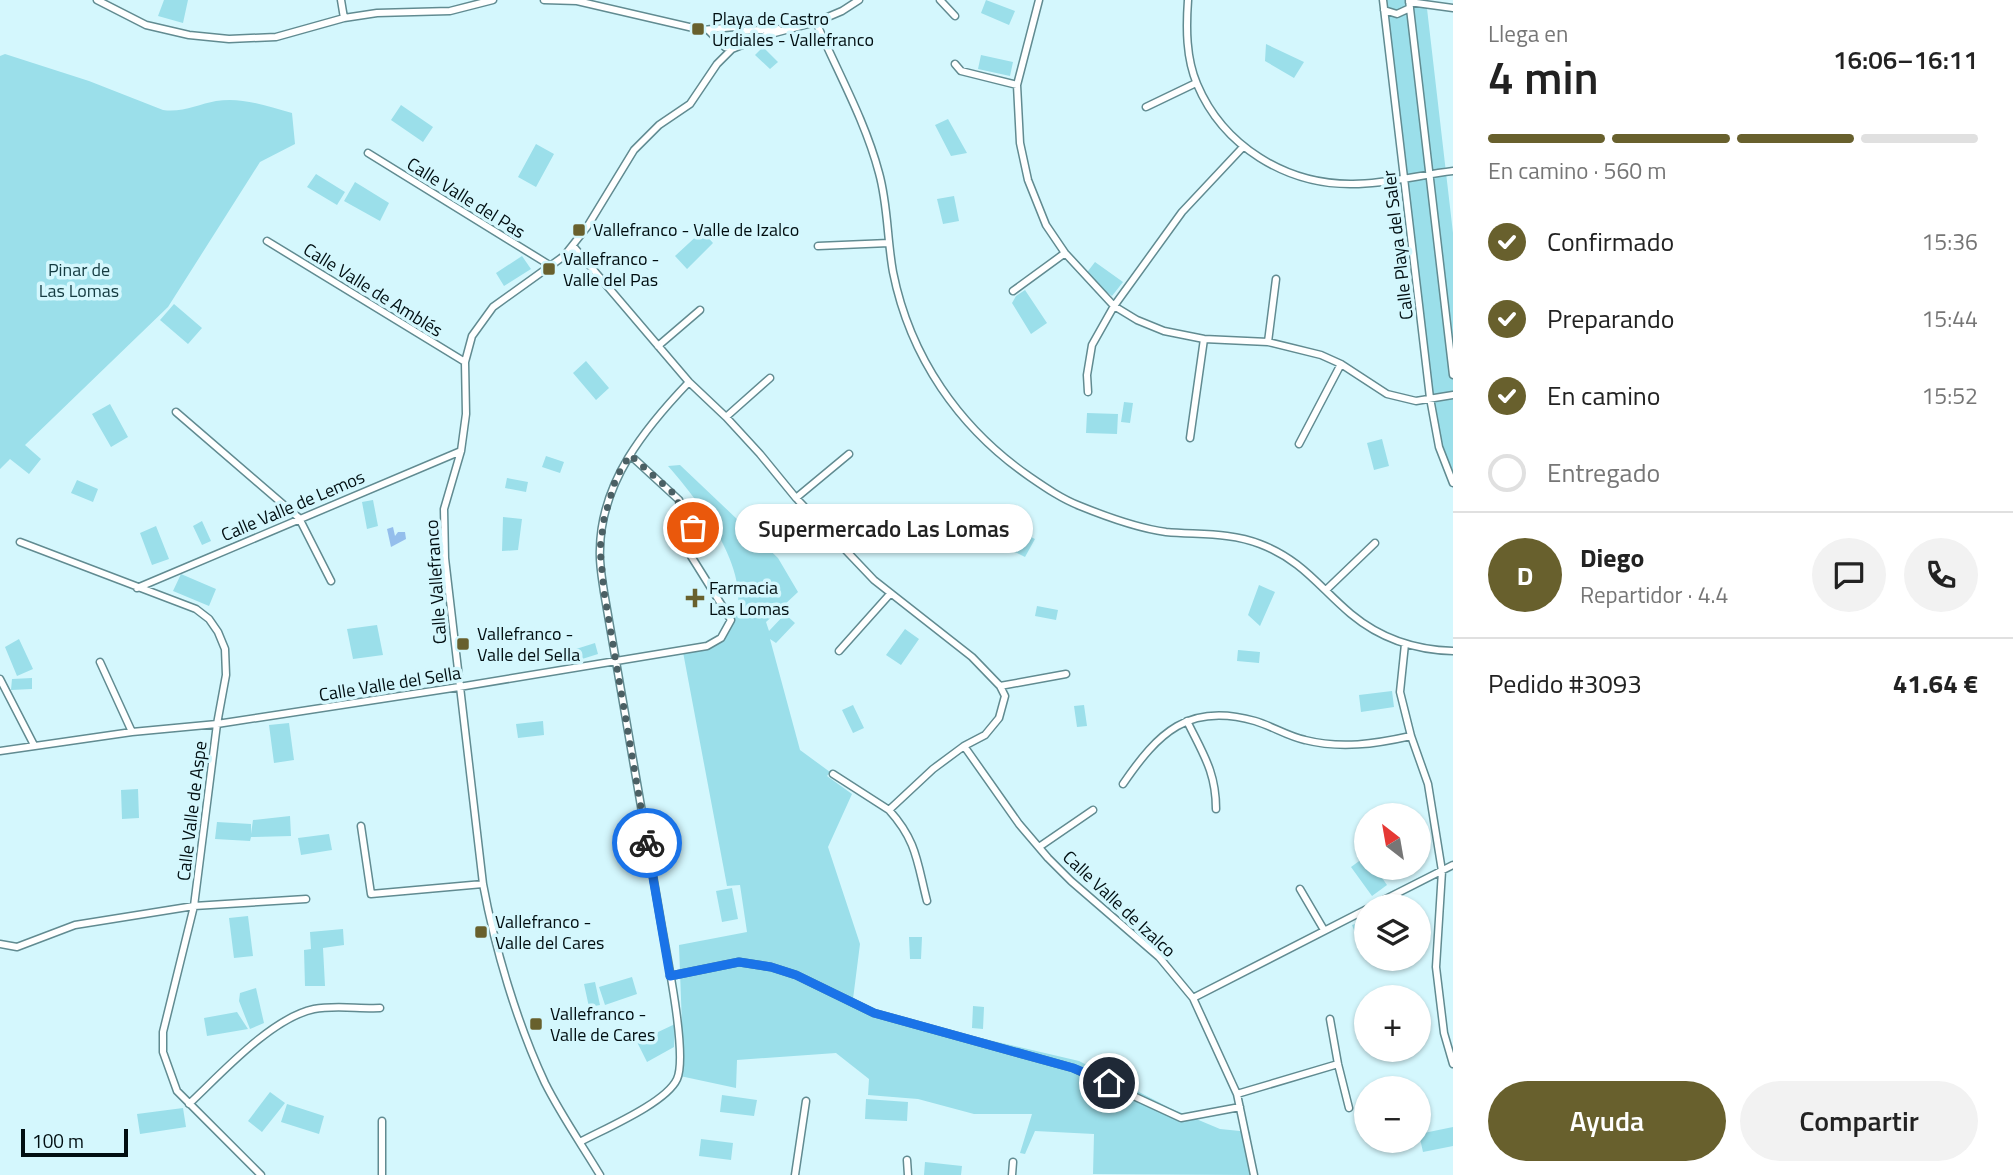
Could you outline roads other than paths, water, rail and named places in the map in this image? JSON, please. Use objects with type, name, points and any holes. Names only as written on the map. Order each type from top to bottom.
[{"type":"street","points":[[97,0],[146,25],[190,35],[229,39],[276,37],[344,18],[377,13],[450,11],[493,0]]},
{"type":"street","points":[[341,0],[344,18]]},
{"type":"street","points":[[544,0],[577,1],[709,31],[732,27],[741,31],[794,28]]},
{"type":"street","points":[[709,31],[723,45],[732,49],[816,22],[859,0]]},
{"type":"street","points":[[940,0],[955,16]]},
{"type":"street","points":[[1039,0],[1017,85],[1020,144],[1028,180],[1046,225],[1065,253],[1114,306],[1137,320],[1164,331],[1204,339],[1268,342],[1321,355],[1341,364],[1387,394],[1416,401],[1453,395]]},
{"type":"street","points":[[1188,0],[1186,27],[1196,83],[1212,113],[1243,147],[1270,165],[1295,176],[1323,183],[1354,184],[1453,171]]},
{"type":"street","points":[[1377,0],[1383,0]]},
{"type":"street","name":"Calle Playa del Saler","points":[[1383,0],[1430,398],[1439,447],[1453,483]]},
{"type":"street","points":[[1384,10],[1397,15],[1409,3]]},
{"type":"street","points":[[1409,3],[1453,8]]},
{"type":"street","points":[[1409,3],[1453,375]]},
{"type":"street","points":[[816,22],[867,138],[879,172],[894,272],[905,317],[926,365],[943,394],[976,434],[1001,457],[1052,492],[1078,505],[1121,522],[1164,531],[1221,534],[1259,543],[1299,564],[1365,625],[1405,645],[1430,650],[1453,650]]},
{"type":"street","points":[[723,45],[721,36],[724,30]]},
{"type":"street","points":[[741,31],[744,38],[741,45]]},
{"type":"street","name":"Calle Vallefranco","points":[[718,64],[723,45]]},
{"type":"street","name":"Calle Vallefranco","points":[[600,1175],[546,1085],[532,1053],[492,930],[459,687],[445,558],[444,509],[461,451],[466,414],[465,362],[472,336],[494,307],[515,289],[551,266],[573,246],[634,150],[659,125],[690,104],[732,49]]},
{"type":"street","points":[[955,64],[961,71],[1017,85]]},
{"type":"street","points":[[1146,107],[1196,83]]},
{"type":"street","points":[[1088,392],[1087,375],[1093,345],[1114,306],[1182,212],[1243,147]]},
{"type":"street","name":"Calle Valle del Pas","points":[[368,153],[551,266]]},
{"type":"street","name":"Calle Valle de Amblés","points":[[267,241],[465,362]]},
{"type":"street","points":[[818,246],[889,243]]},
{"type":"street","points":[[573,246],[689,382],[726,417],[796,498],[874,580],[972,657],[1000,686],[1005,696],[999,718],[985,735],[964,746],[933,769],[889,810]]},
{"type":"street","points":[[1013,291],[1065,253]]},
{"type":"street","points":[[1268,342],[1276,279]]},
{"type":"street","points":[[658,346],[700,310]]},
{"type":"street","points":[[1190,438],[1204,339]]},
{"type":"street","points":[[1299,444],[1341,364]]},
{"type":"street","points":[[726,417],[770,378]]},
{"type":"street","points":[[580,1142],[645,1108],[667,1092],[677,1078],[681,1055],[670,976],[604,592],[600,549],[604,519],[616,478],[657,415],[689,382]]},
{"type":"street","points":[[176,412],[299,518],[331,581]]},
{"type":"street","name":"Calle Valle de Lemos","points":[[137,588],[461,451]]},
{"type":"street","points":[[796,498],[849,454]]},
{"type":"street","name":"Calle Valle del Sella","points":[[0,751],[132,732],[217,724],[707,646],[721,638],[731,620],[691,555],[693,528],[679,500],[630,455]]},
{"type":"street","name":"Calle Valle de Aspe","points":[[20,542],[196,610],[209,619],[225,649],[226,675],[217,724],[194,906],[163,1032],[163,1052],[177,1091],[261,1175]]},
{"type":"street","points":[[1326,590],[1375,543]]},
{"type":"street","points":[[839,651],[890,593]]},
{"type":"street","points":[[1405,645],[1400,692],[1411,736],[1428,784],[1441,872],[1436,967],[1444,1033],[1453,1064]]},
{"type":"street","points":[[100,662],[132,732]]},
{"type":"street","points":[[1000,686],[1066,674]]},
{"type":"street","points":[[0,679],[34,745]]},
{"type":"street","points":[[1123,784],[1159,738],[1187,721],[1209,715],[1257,722],[1282,734],[1306,741],[1350,746],[1376,744],[1411,736]]},
{"type":"street","points":[[1187,721],[1210,767],[1216,786],[1216,809]]},
{"type":"street","name":"Calle Valle de Izalco","points":[[964,746],[1039,847],[1071,881],[1159,957],[1193,998],[1237,1094],[1254,1175]]},
{"type":"street","points":[[833,774],[889,810],[904,826],[915,849],[927,901]]},
{"type":"street","name":"Calle Valle de Izalco","points":[[1039,847],[1093,810]]},
{"type":"street","points":[[361,827],[371,894],[484,884]]},
{"type":"street","points":[[1396,894],[1453,865]]},
{"type":"street","points":[[1300,889],[1324,930]]},
{"type":"street","points":[[0,944],[17,947],[75,925],[194,906],[306,899]]},
{"type":"street","points":[[1193,998],[1354,915]]},
{"type":"street","points":[[670,976],[739,962],[771,967],[796,975],[874,1013],[1073,1068],[1181,1118],[1240,1107]]},
{"type":"street","points":[[189,1104],[268,1032],[295,1016],[315,1009],[380,1009]]},
{"type":"street","points":[[1330,1019],[1349,1108]]},
{"type":"street","points":[[1237,1094],[1338,1065]]},
{"type":"street","points":[[795,1175],[806,1101]]},
{"type":"street","points":[[382,1121],[382,1175]]},
{"type":"street","points":[[907,1160],[908,1175]]},
{"type":"street","points":[[1012,1175],[1013,1161]]},
{"type":"place","name":"Playa de Castro Urdiales - Vallefranco","points":[[698,29]]},
{"type":"place","name":"Vallefranco - Valle de Izalco","points":[[579,230]]},
{"type":"place","name":"Vallefranco - Valle del Pas","points":[[549,269]]},
{"type":"place","name":"Supermercado Las Lomas","points":[[693,528]]},
{"type":"place","name":"Farmacia Las Lomas","points":[[695,598]]},
{"type":"place","name":"Vallefranco - Valle del Sella","points":[[463,644]]},
{"type":"place","name":"Vallefranco - Valle del Cares","points":[[481,932]]},
{"type":"place","name":"Vallefranco - Valle de Cares","points":[[536,1024]]},
{"type":"park label","name":"Pinar de Las Lomas","points":[[79,280]]}]
